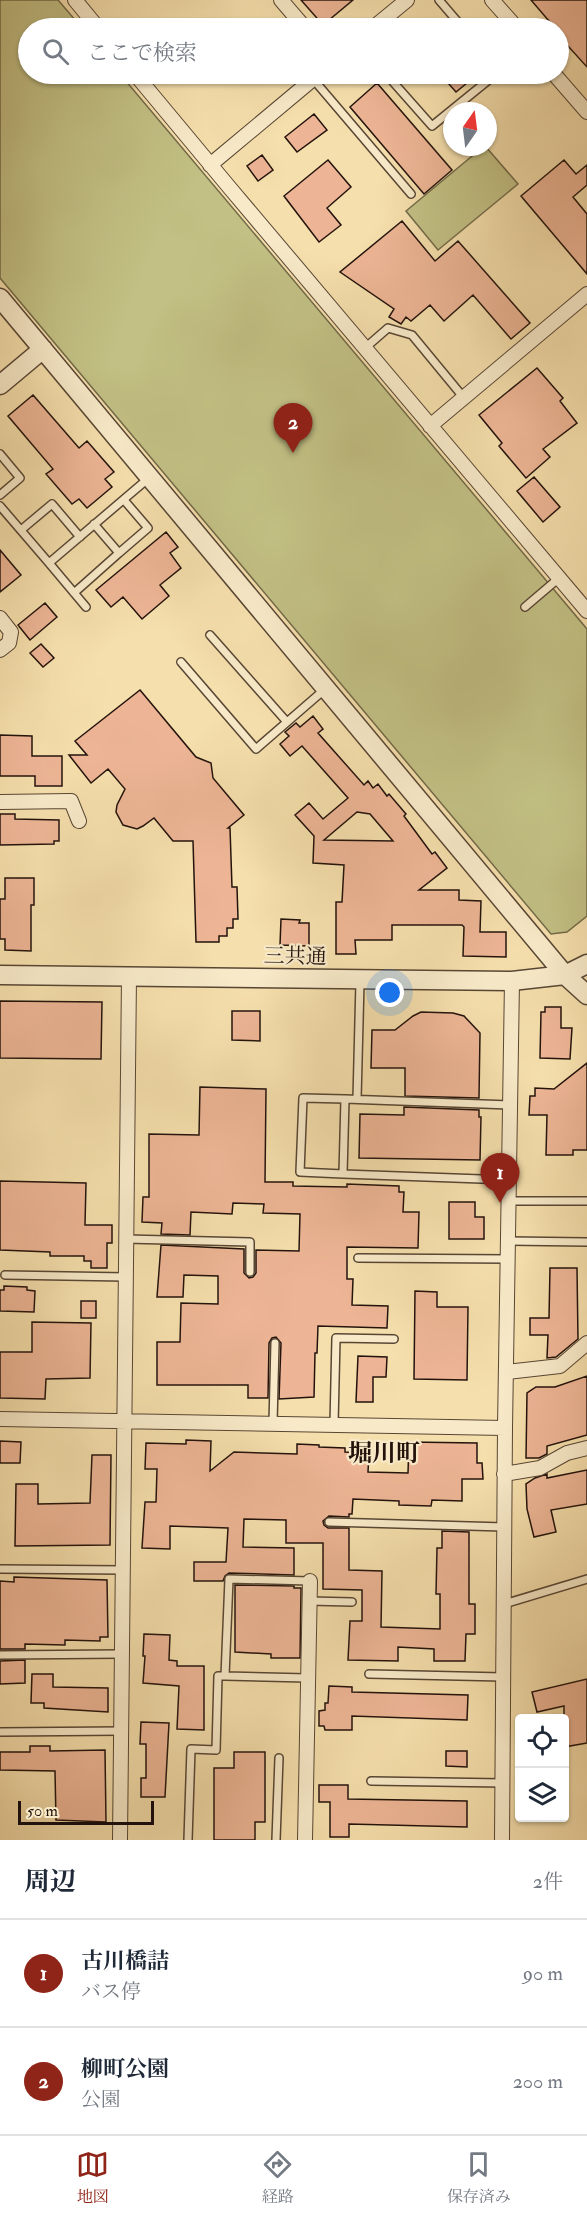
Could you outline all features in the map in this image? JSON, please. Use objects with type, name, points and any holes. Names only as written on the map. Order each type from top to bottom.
[{"type":"street","points":[[75,0],[90,18]]},
{"type":"street","points":[[281,0],[296,18]]},
{"type":"street","points":[[385,18],[407,0]]},
{"type":"street","points":[[492,0],[508,18]]},
{"type":"street","points":[[143,84],[587,611]]},
{"type":"street","points":[[210,165],[306,84]]},
{"type":"street","points":[[563,84],[587,112]]},
{"type":"street","points":[[430,426],[587,294]]},
{"type":"street","points":[[0,298],[565,975],[587,995]]},
{"type":"street","points":[[0,385],[43,349]]},
{"type":"street","points":[[0,618],[11,632],[9,644],[0,650]]},
{"type":"street","points":[[0,802],[71,801],[79,821]]},
{"type":"street","name":"三共通","points":[[0,975],[512,981],[565,975],[587,964]]},
{"type":"street","points":[[120,1840],[129,976]]},
{"type":"street","points":[[502,1840],[504,1474],[512,981]]},
{"type":"street","points":[[507,1372],[560,1366],[587,1343]]},
{"type":"street","points":[[0,1419],[505,1428]]},
{"type":"street","points":[[504,1474],[540,1468],[567,1454],[587,1448]]},
{"type":"street","points":[[305,1840],[310,1581]]},
{"type":"lane","points":[[439,0],[454,18]]},
{"type":"lane","points":[[322,84],[411,194]]},
{"type":"lane","points":[[395,84],[432,126],[484,84]]},
{"type":"lane","points":[[365,348],[388,328],[412,335],[464,398]]},
{"type":"lane","points":[[0,454],[20,478],[0,495]]},
{"type":"lane","points":[[49,563],[150,477]]},
{"type":"lane","points":[[74,593],[148,528],[124,500]]},
{"type":"lane","points":[[21,530],[52,504],[80,537]]},
{"type":"lane","points":[[0,506],[86,607]]},
{"type":"lane","points":[[94,524],[119,554]]},
{"type":"lane","points":[[525,607],[560,579]]},
{"type":"lane","points":[[210,635],[287,722]]},
{"type":"lane","points":[[180,662],[256,749],[326,688]]},
{"type":"lane","points":[[357,1100],[361,979]]},
{"type":"lane","points":[[508,1180],[300,1173],[303,1098],[510,1105]]},
{"type":"lane","points":[[343,1174],[345,1099]]},
{"type":"lane","points":[[508,1201],[587,1201]]},
{"type":"lane","points":[[126,1239],[250,1242],[250,1272]]},
{"type":"lane","points":[[508,1241],[587,1242]]},
{"type":"lane","points":[[358,1258],[508,1259]]},
{"type":"lane","points":[[5,1275],[126,1277]]},
{"type":"lane","points":[[334,1424],[336,1338],[394,1339]]},
{"type":"lane","points":[[273,1423],[275,1343]]},
{"type":"lane","points":[[329,1522],[504,1527]]},
{"type":"lane","points":[[0,1569],[123,1570]]},
{"type":"lane","points":[[225,1676],[229,1579],[310,1581]]},
{"type":"lane","points":[[504,1604],[587,1579]]},
{"type":"lane","points":[[309,1601],[352,1602]]},
{"type":"lane","points":[[0,1655],[122,1654]]},
{"type":"lane","points":[[369,1674],[503,1677]]},
{"type":"lane","points":[[188,1840],[190,1749],[216,1750],[218,1676],[307,1678]]},
{"type":"lane","points":[[0,1732],[122,1731]]},
{"type":"lane","points":[[276,1840],[279,1758]]},
{"type":"lane","points":[[371,1781],[502,1784]]},
{"type":"shaded area","points":[[0,0],[58,0],[73,18],[18,18],[18,84],[128,84],[587,629],[587,916],[567,932],[551,934],[0,278]]},
{"type":"shaded area","points":[[472,156],[494,156],[518,184],[438,250],[406,211]]},
{"type":"building","points":[[301,0],[353,0],[331,18],[317,18]]},
{"type":"building","points":[[531,0],[587,0],[587,67],[569,47],[569,18],[546,18]]},
{"type":"building","points":[[378,84],[452,170],[424,194],[350,107]]},
{"type":"building","points":[[449,84],[466,84],[456,92]]},
{"type":"building","points":[[314,114],[327,130],[297,152],[285,137]]},
{"type":"building","points":[[262,155],[273,170],[258,181],[247,166]]},
{"type":"building","points":[[328,160],[351,187],[327,208],[341,225],[319,242],[284,196]]},
{"type":"building","points":[[564,160],[576,174],[587,165],[587,185],[573,197],[587,214],[587,274],[521,196]]},
{"type":"building","points":[[402,221],[435,261],[458,241],[530,323],[511,339],[473,295],[444,321],[430,305],[411,321],[406,317],[401,324],[389,317],[394,309],[340,272]]},
{"type":"building","points":[[537,368],[563,398],[560,401],[577,423],[543,449],[550,457],[526,478],[499,446],[502,443],[479,415]]},
{"type":"building","points":[[33,395],[79,448],[87,441],[114,472],[105,479],[112,487],[87,508],[79,499],[72,504],[46,474],[53,469],[8,416]]},
{"type":"building","points":[[534,477],[560,507],[543,522],[517,491]]},
{"type":"building","points":[[166,532],[178,547],[170,553],[181,568],[160,585],[169,596],[142,619],[123,597],[111,607],[96,590]]},
{"type":"building","points":[[0,550],[21,575],[0,592]]},
{"type":"building","points":[[45,603],[57,617],[30,640],[18,625]]},
{"type":"building","points":[[41,644],[54,658],[43,667],[30,653]]},
{"type":"building","points":[[140,690],[196,757],[211,763],[213,778],[244,815],[228,828],[230,828],[232,887],[237,887],[238,919],[233,919],[233,928],[227,928],[227,936],[219,936],[219,942],[196,942],[193,841],[173,841],[154,818],[137,829],[123,825],[116,812],[125,789],[108,769],[91,783],[69,755],[87,755],[75,741]]},
{"type":"building","points":[[313,716],[323,729],[318,733],[364,785],[368,781],[373,788],[378,784],[387,796],[389,794],[406,814],[404,816],[432,854],[435,852],[447,868],[419,890],[459,890],[459,900],[481,901],[480,932],[506,932],[506,957],[463,956],[464,927],[462,925],[392,925],[392,940],[355,940],[356,954],[336,954],[336,902],[342,902],[344,865],[313,863],[314,836],[295,815],[309,803],[323,819],[348,798],[302,746],[290,756],[280,744],[289,736],[285,732],[296,723],[300,727]],"holes":[[[357,812],[370,814],[393,841],[324,840]]]},
{"type":"building","points":[[0,735],[32,736],[32,756],[62,756],[62,786],[35,786],[35,776],[0,776]]},
{"type":"building","points":[[0,814],[15,814],[15,819],[59,820],[59,841],[54,841],[54,844],[0,845]]},
{"type":"building","points":[[5,878],[34,878],[34,905],[31,905],[31,951],[5,950],[5,939],[0,939],[0,899],[5,899]]},
{"type":"building","points":[[281,919],[309,923],[309,946],[280,945]]},
{"type":"building","points":[[0,1001],[102,1002],[101,1059],[0,1058]]},
{"type":"building","points":[[545,1007],[561,1007],[561,1028],[572,1028],[570,1059],[540,1058],[541,1012],[545,1012]]},
{"type":"building","points":[[232,1011],[260,1011],[260,1041],[232,1040]]},
{"type":"building","points":[[421,1012],[453,1013],[464,1016],[480,1033],[479,1098],[405,1096],[405,1068],[371,1068],[372,1030],[395,1030]]},
{"type":"building","points":[[587,1063],[587,1150],[573,1150],[573,1155],[546,1155],[547,1115],[529,1115],[530,1096],[535,1096],[535,1088],[554,1089]]},
{"type":"building","points":[[200,1087],[266,1089],[265,1182],[293,1182],[293,1186],[347,1187],[347,1184],[399,1186],[399,1192],[404,1192],[403,1212],[419,1212],[418,1248],[347,1247],[347,1279],[353,1279],[352,1305],[388,1306],[387,1328],[318,1326],[314,1397],[279,1399],[281,1343],[276,1337],[272,1338],[269,1343],[268,1398],[248,1398],[248,1385],[157,1385],[157,1342],[180,1342],[181,1303],[218,1304],[218,1276],[184,1275],[183,1297],[157,1297],[161,1245],[244,1249],[244,1273],[249,1278],[256,1273],[256,1250],[299,1251],[300,1214],[263,1213],[264,1204],[233,1203],[232,1214],[191,1212],[190,1235],[161,1234],[162,1223],[142,1222],[143,1197],[149,1197],[149,1134],[199,1135]]},
{"type":"building","points":[[404,1107],[479,1110],[479,1117],[481,1117],[480,1160],[359,1158],[360,1114],[404,1115]]},
{"type":"building","points":[[0,1181],[86,1183],[85,1225],[112,1225],[112,1243],[107,1243],[107,1268],[91,1268],[91,1261],[84,1261],[84,1256],[50,1256],[50,1252],[0,1250]]},
{"type":"building","points":[[449,1202],[475,1202],[475,1217],[484,1217],[484,1239],[449,1239]]},
{"type":"building","points":[[550,1268],[577,1268],[578,1339],[556,1357],[547,1358],[548,1335],[530,1335],[530,1318],[549,1318]]},
{"type":"building","points":[[4,1286],[27,1287],[27,1290],[35,1291],[34,1312],[0,1311],[0,1290],[4,1290]]},
{"type":"building","points":[[415,1291],[437,1292],[437,1307],[468,1307],[467,1380],[414,1379]]},
{"type":"building","points":[[81,1301],[96,1301],[96,1318],[81,1318]]},
{"type":"building","points":[[32,1322],[91,1323],[90,1378],[46,1379],[45,1399],[0,1398],[0,1352],[32,1352]]},
{"type":"building","points":[[358,1356],[387,1357],[386,1377],[373,1377],[373,1402],[356,1402]]},
{"type":"building","points":[[587,1376],[587,1435],[547,1446],[547,1454],[539,1458],[526,1458],[527,1393],[536,1387],[555,1387]]},
{"type":"building","points":[[186,1440],[211,1441],[210,1471],[234,1452],[297,1454],[297,1444],[345,1448],[345,1452],[369,1453],[368,1472],[408,1473],[409,1442],[477,1443],[477,1463],[482,1463],[483,1479],[462,1479],[462,1501],[432,1500],[431,1506],[399,1505],[399,1501],[353,1499],[352,1514],[349,1514],[349,1517],[329,1516],[323,1521],[328,1528],[349,1528],[349,1570],[382,1571],[381,1627],[440,1629],[440,1594],[436,1594],[437,1548],[442,1548],[442,1531],[469,1532],[469,1604],[475,1604],[475,1634],[466,1634],[465,1661],[434,1661],[434,1649],[398,1647],[398,1661],[348,1660],[350,1621],[362,1621],[362,1590],[323,1589],[323,1543],[286,1543],[286,1520],[244,1519],[243,1547],[294,1548],[294,1575],[229,1573],[223,1581],[194,1581],[194,1562],[226,1562],[228,1528],[170,1526],[170,1549],[142,1548],[145,1502],[156,1502],[157,1469],[145,1469],[146,1443],[186,1444]]},
{"type":"building","points":[[0,1441],[21,1442],[20,1463],[0,1463]]},
{"type":"building","points":[[92,1455],[111,1455],[110,1545],[15,1546],[16,1484],[38,1484],[38,1504],[90,1503]]},
{"type":"building","points":[[587,1470],[587,1504],[551,1510],[556,1532],[534,1537],[527,1509],[526,1484],[547,1474],[547,1478]]},
{"type":"building","points":[[14,1577],[107,1580],[108,1637],[100,1637],[100,1641],[65,1640],[65,1645],[25,1644],[25,1649],[0,1649],[0,1581],[14,1582]]},
{"type":"building","points":[[235,1585],[301,1588],[300,1658],[271,1658],[271,1654],[235,1652]]},
{"type":"building","points":[[144,1634],[170,1635],[169,1660],[177,1661],[177,1666],[204,1666],[204,1730],[177,1729],[179,1686],[143,1683]]},
{"type":"building","points":[[25,1660],[25,1683],[0,1684],[0,1661]]},
{"type":"building","points":[[32,1674],[53,1674],[53,1687],[108,1688],[108,1712],[44,1708],[44,1703],[31,1703]]},
{"type":"building","points":[[587,1679],[587,1743],[569,1746],[569,1714],[564,1714],[564,1706],[537,1712],[532,1692]]},
{"type":"building","points":[[329,1686],[352,1687],[352,1692],[468,1695],[467,1720],[352,1716],[352,1730],[325,1730],[324,1726],[319,1726],[319,1711],[325,1710],[325,1703],[328,1703]]},
{"type":"building","points":[[141,1722],[169,1723],[165,1797],[141,1797],[141,1778],[146,1778],[146,1744],[140,1744]]},
{"type":"building","points":[[30,1746],[50,1746],[50,1751],[105,1750],[106,1822],[56,1820],[55,1771],[0,1770],[0,1752],[30,1752]]},
{"type":"building","points":[[446,1751],[467,1751],[467,1767],[446,1766]]},
{"type":"building","points":[[234,1752],[265,1752],[265,1822],[255,1822],[255,1840],[214,1840],[214,1768],[234,1768]]},
{"type":"building","points":[[319,1785],[348,1785],[348,1799],[467,1801],[467,1827],[349,1824],[349,1837],[330,1837],[330,1802],[319,1802]]},
{"type":"place","name":"柳町公園","points":[[293,453]]},
{"type":"place","name":"古川橋詰","points":[[500,1203]]},
{"type":"district","name":"堀川町","points":[[384,1453]]}]
